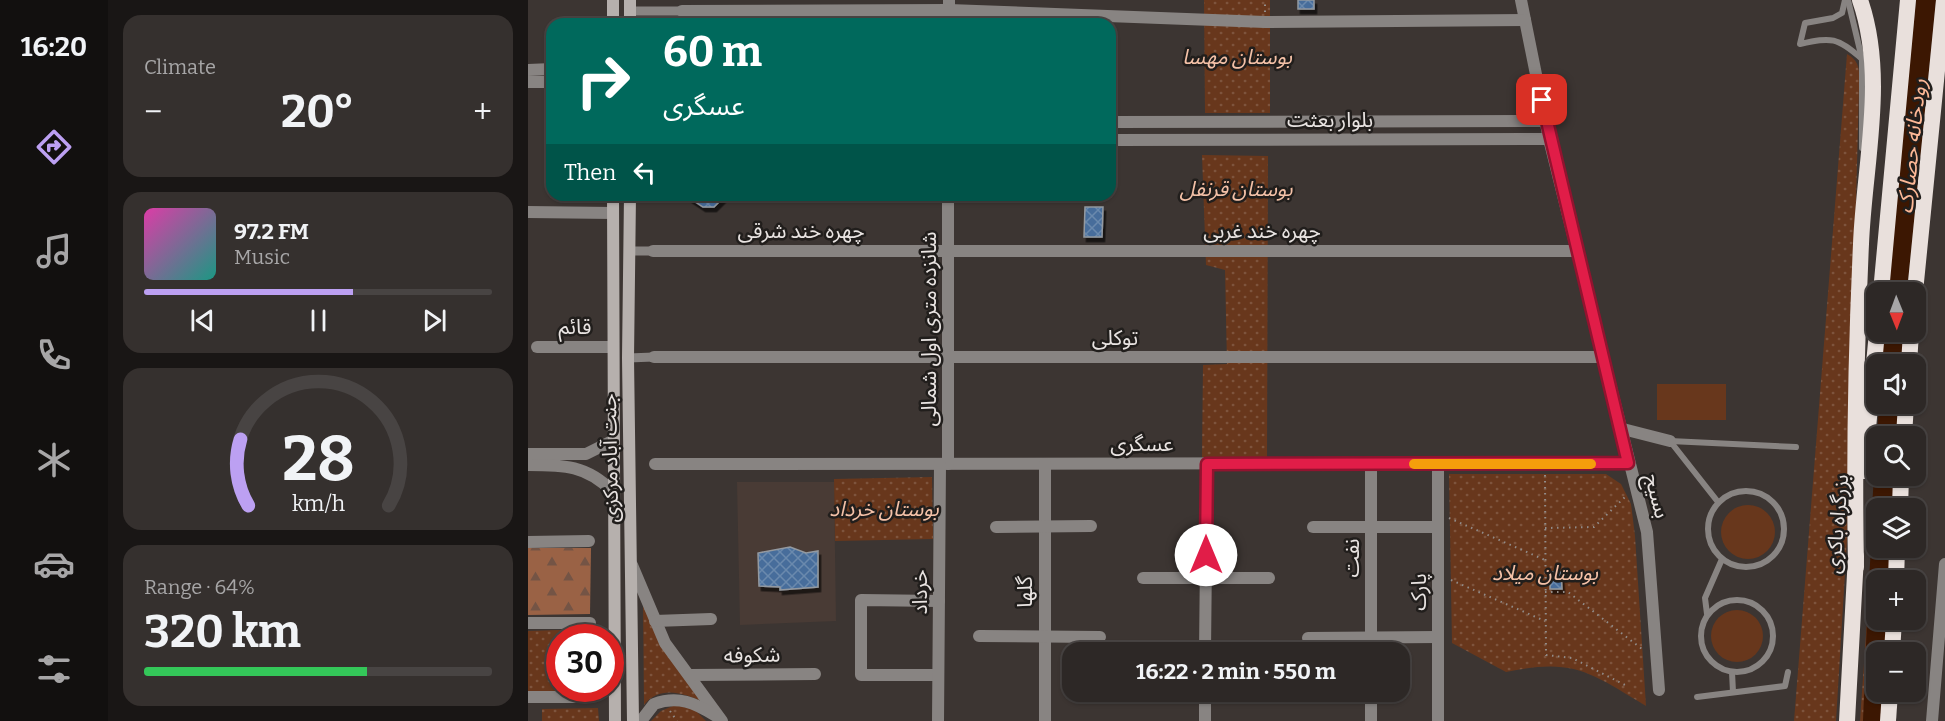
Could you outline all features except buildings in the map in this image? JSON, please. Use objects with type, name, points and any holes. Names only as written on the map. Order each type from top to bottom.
[{"type":"highway","points":[[1856,567],[1854,482],[1863,211],[1869,144],[1871,77],[1869,38],[1860,0]]},
{"type":"highway","points":[[1882,282],[1908,0]]},
{"type":"highway","points":[[1916,282],[1944,0]]},
{"type":"highway","points":[[1938,78],[1945,57]]},
{"type":"highway","name":"بزرگراه باکری","points":[[1847,721],[1856,567],[1876,342]]},
{"type":"highway","points":[[1888,721],[1889,702]]},
{"type":"main road","points":[[613,0],[613,18]]},
{"type":"main road","name":"جنت آباد مرکزی","points":[[613,201],[612,441],[615,721]]},
{"type":"main road","name":"جنت آباد مرکزی","points":[[630,201],[628,358],[633,721]]},
{"type":"street","name":"بسیج","points":[[1521,0],[1549,139],[1619,428],[1647,532],[1659,690]]},
{"type":"street","points":[[630,12],[949,5],[1265,22],[1525,20]]},
{"type":"street","points":[[528,70],[546,69]]},
{"type":"street","points":[[528,82],[546,82]]},
{"type":"street","name":"بلوار بعثت","points":[[1116,122],[1546,121]]},
{"type":"street","name":"بلوار بعثت","points":[[1116,140],[1549,139]]},
{"type":"street","name":"شانزده متری اول شمالی","points":[[944,464],[948,358],[948,201]]},
{"type":"street","points":[[528,212],[613,213]]},
{"type":"street","points":[[630,251],[653,251]]},
{"type":"street","name":"چهره خند شرقی","points":[[653,251],[948,251]]},
{"type":"street","name":"چهره خند غربی","points":[[948,251],[1577,251]]},
{"type":"street","name":"قائم","points":[[537,347],[612,347]]},
{"type":"street","name":"توکلی","points":[[628,358],[1602,357]]},
{"type":"street","points":[[1619,428],[1670,441]]},
{"type":"street","points":[[528,454],[586,454],[612,441]]},
{"type":"street","points":[[578,454],[578,469]]},
{"type":"street","name":"عسگری","points":[[655,464],[1628,463]]},
{"type":"street","name":"خرداد","points":[[938,721],[939,601],[944,464]]},
{"type":"street","name":"گلها","points":[[1045,464],[1045,721]]},
{"type":"street","points":[[1205,642],[1207,464]]},
{"type":"street","name":"نفت","points":[[1371,464],[1371,642]]},
{"type":"street","name":"پارک","points":[[1438,464],[1438,721]]},
{"type":"street","points":[[528,465],[564,465],[578,469],[598,477],[614,492]]},
{"type":"street","points":[[996,527],[1090,526]]},
{"type":"street","points":[[1313,527],[1438,527]]},
{"type":"street","points":[[528,542],[589,541]]},
{"type":"street","points":[[630,561],[665,643],[721,719]]},
{"type":"street","points":[[1932,721],[1945,564]]},
{"type":"street","points":[[1143,578],[1269,578]]},
{"type":"street","points":[[938,675],[861,675],[861,600],[939,601]]},
{"type":"street","points":[[655,621],[711,619]]},
{"type":"street","points":[[528,623],[590,623]]},
{"type":"street","points":[[979,636],[1100,637]]},
{"type":"street","points":[[1308,638],[1438,637]]},
{"type":"street","name":"شکوفه","points":[[689,675],[815,674]]},
{"type":"street","points":[[528,697],[546,697]]},
{"type":"street","points":[[642,721],[654,704],[676,699],[691,702],[721,719]]},
{"type":"street","points":[[1205,702],[1205,721]]},
{"type":"street","points":[[1371,702],[1371,721]]},
{"type":"lane","points":[[1846,0],[1856,26],[1862,60],[1860,182],[1863,211]]},
{"type":"lane","points":[[1846,0],[1842,12],[1833,18],[1805,23],[1800,44],[1832,38],[1844,43],[1862,60]]},
{"type":"lane","points":[[1670,441],[1796,447]]},
{"type":"lane","points":[[1670,441],[1718,502]]},
{"type":"lane","points":[[1741,491],[1760,493],[1776,504],[1785,528],[1783,540],[1768,560],[1745,567],[1722,559],[1709,538],[1708,526],[1711,513],[1718,502],[1729,494],[1741,491]]},
{"type":"lane","points":[[1707,614],[1728,600],[1741,599],[1763,610],[1770,620],[1773,642],[1763,662],[1754,668],[1732,672],[1715,664],[1703,650],[1701,631],[1707,614],[1705,598],[1722,559]]},
{"type":"lane","points":[[1732,672],[1733,692]]},
{"type":"lane","points":[[1697,697],[1785,686],[1788,672]]},
{"type":"path","points":[[1545,464],[1546,655],[1572,658],[1625,685]]},
{"type":"path","points":[[1545,528],[1594,527],[1630,489]]},
{"type":"path","points":[[1438,507],[1450,519],[1545,560]]},
{"type":"path","points":[[1451,580],[1545,621]]},
{"type":"path","points":[[1545,592],[1568,592],[1642,649]]},
{"type":"shaded area","points":[[737,482],[834,482],[836,621],[740,625]]},
{"type":"green space","name":"بوستان مهسا","points":[[1204,0],[1270,0],[1270,113],[1205,113]]},
{"type":"green space","points":[[1847,54],[1852,57],[1859,69],[1859,78],[1847,540],[1836,721],[1794,721]]},
{"type":"green space","name":"بوستان قرنفل","points":[[1202,155],[1268,156],[1267,457],[1202,457],[1203,365],[1227,364],[1225,270],[1206,265]]},
{"type":"green space","points":[[1657,384],[1726,384],[1726,420],[1657,420]]},
{"type":"green space","name":"بوستان میلاد","points":[[1449,474],[1606,474],[1621,484],[1631,504],[1635,536],[1646,706],[1610,684],[1580,671],[1549,667],[1506,672],[1452,643]]},
{"type":"green space","name":"بوستان خرداد","points":[[932,477],[933,539],[835,541],[834,479]]},
{"type":"green space","points":[[1876,486],[1890,486],[1890,498],[1875,498]]},
{"type":"green space","points":[[1748,505],[1758,507],[1767,513],[1773,522],[1775,532],[1773,542],[1767,551],[1758,557],[1748,559],[1738,557],[1729,551],[1723,542],[1721,532],[1723,522],[1729,513],[1738,507]]},
{"type":"green space","points":[[528,548],[591,548],[590,614],[528,615]]},
{"type":"green space","points":[[1871,558],[1885,558],[1884,570],[1870,570]]},
{"type":"green space","points":[[643,601],[669,655],[685,679],[706,703],[682,694],[666,693],[658,695],[644,705]]},
{"type":"green space","points":[[1732,610],[1742,610],[1756,617],[1763,636],[1756,655],[1742,662],[1732,662],[1722,658],[1715,651],[1711,641],[1711,631],[1715,621],[1722,614]]},
{"type":"green space","points":[[546,630],[546,691],[528,691],[528,631]]},
{"type":"green space","points":[[1866,630],[1881,630],[1880,642],[1866,642],[1866,702],[1877,702],[1877,721],[1860,721]]},
{"type":"green space","points":[[675,705],[694,709],[706,721],[651,721],[661,711]]},
{"type":"green space","points":[[598,708],[599,721],[542,721],[542,709]]},
{"type":"waterway","name":"رودخانه حصارک","points":[[1898,282],[1926,0]]},
{"type":"waterway","name":"رودخانه حصارک","points":[[1893,342],[1893,354]]},
{"type":"waterway","name":"رودخانه حصارک","points":[[1888,414],[1888,426]]},
{"type":"waterway","name":"رودخانه حصارک","points":[[1883,486],[1883,498]]},
{"type":"waterway","name":"رودخانه حصارک","points":[[1880,558],[1880,570]]},
{"type":"waterway","name":"رودخانه حصارک","points":[[1873,721],[1877,630]]},
{"type":"slow traffic","points":[[1414,464],[1591,464]]},
{"type":"route","points":[[1206,555],[1207,464],[1628,463],[1549,139],[1542,100]]}]
